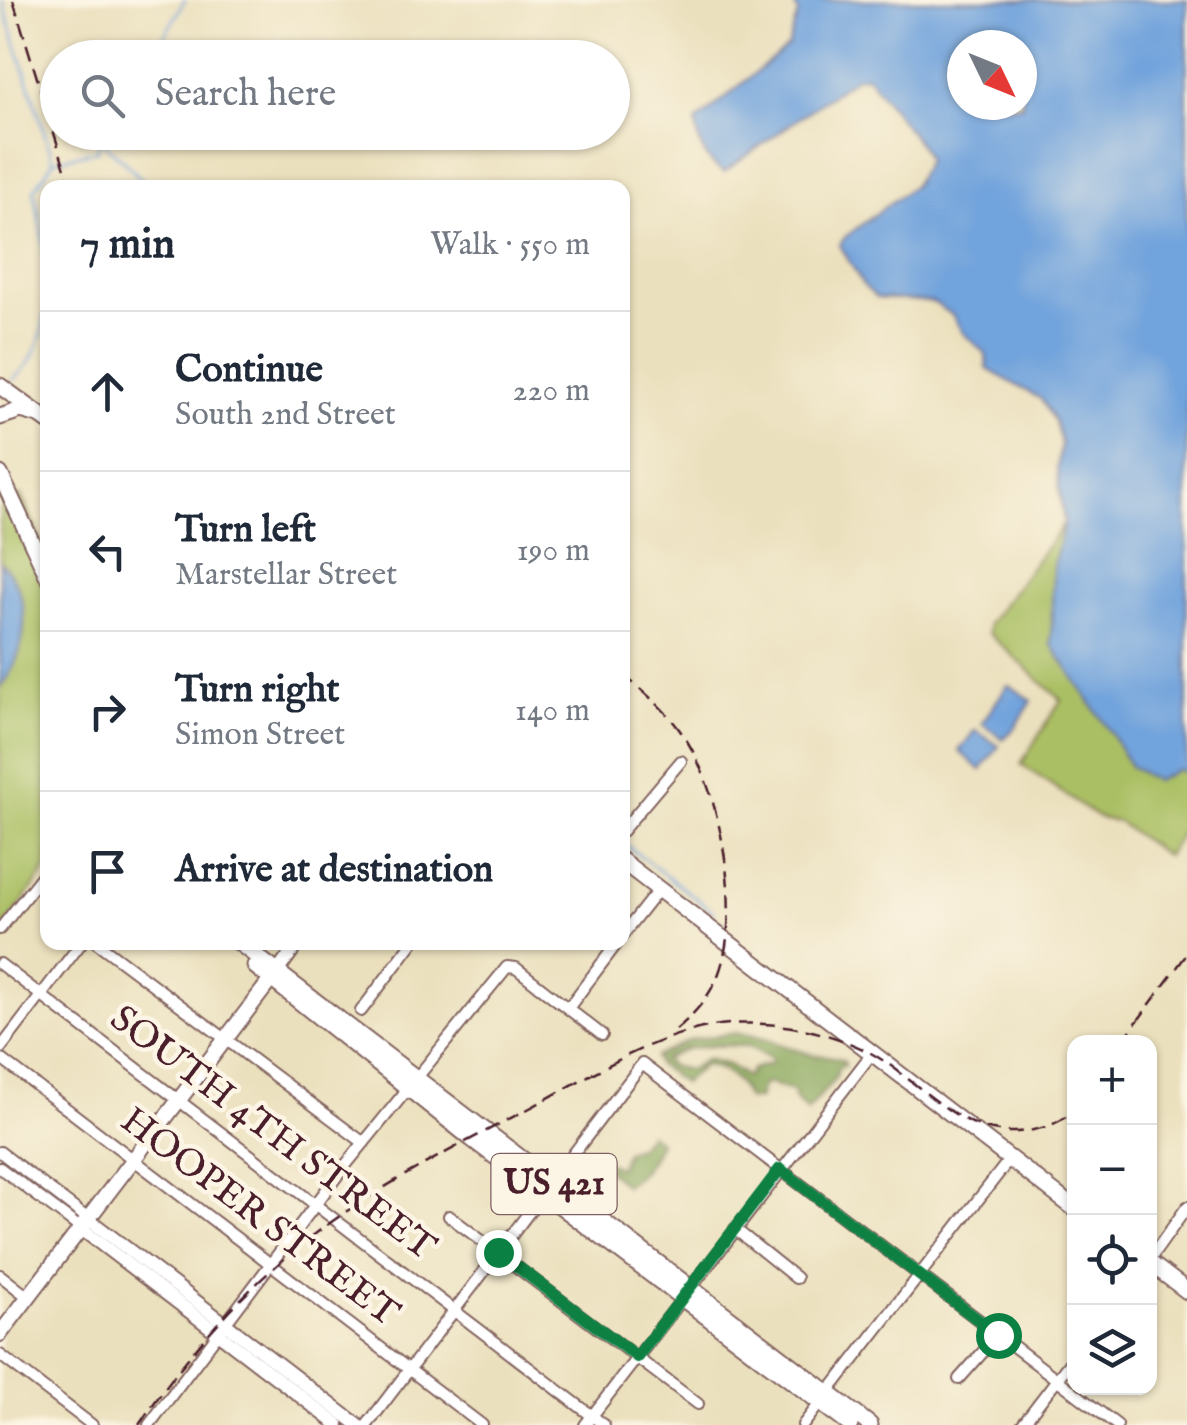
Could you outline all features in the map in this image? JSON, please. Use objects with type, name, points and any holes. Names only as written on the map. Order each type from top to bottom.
[{"type":"main road","points":[[0,386],[40,416]]},
{"type":"main road","points":[[0,417],[21,410],[40,417]]},
{"type":"main road","points":[[0,474],[40,560]]},
{"type":"main road","points":[[630,867],[1067,1203]]},
{"type":"main road","name":"US 421","points":[[243,950],[824,1397],[870,1425]]},
{"type":"main road","points":[[0,1334],[274,976]]},
{"type":"main road","points":[[1157,1267],[1187,1292]]},
{"type":"main road","name":"US 421","points":[[824,1397],[850,1425]]},
{"type":"street","points":[[630,822],[681,761]]},
{"type":"street","points":[[0,928],[40,878]]},
{"type":"street","points":[[630,926],[658,889]]},
{"type":"street","points":[[0,1050],[76,950]]},
{"type":"street","points":[[106,950],[364,1143]]},
{"type":"street","points":[[274,976],[293,950]]},
{"type":"street","points":[[362,1011],[407,950]]},
{"type":"street","points":[[568,1007],[612,950]]},
{"type":"street","name":"SOUTH 4TH STREET","points":[[0,964],[454,1310],[588,1420],[604,1425]]},
{"type":"street","points":[[149,1425],[316,1204],[507,967],[516,968],[602,1035]]},
{"type":"street","points":[[588,1420],[873,1052]]},
{"type":"street","name":"HOOPER STREET","points":[[0,1058],[482,1425]]},
{"type":"street","points":[[366,1425],[642,1064],[1117,1425]]},
{"type":"street","points":[[0,1152],[338,1425]]},
{"type":"street","points":[[804,1425],[1009,1160]]},
{"type":"street","points":[[0,1168],[84,1223]]},
{"type":"street","points":[[1157,1251],[1187,1207]]},
{"type":"street","points":[[450,1216],[698,1404]]},
{"type":"street","points":[[735,1229],[796,1278]]},
{"type":"street","points":[[0,1275],[28,1298]]},
{"type":"street","points":[[222,1329],[358,1425]]},
{"type":"street","points":[[959,1379],[998,1335]]},
{"type":"street","points":[[0,1355],[92,1425]]},
{"type":"street","points":[[1022,1425],[1067,1366]]},
{"type":"green space","points":[[21,495],[40,539],[40,878],[0,934],[0,509]]},
{"type":"green space","points":[[1064,524],[1053,567],[1111,733],[1130,766],[1178,769],[1187,774],[1187,831],[1166,856],[1118,822],[1099,818],[1021,764],[1061,700],[988,633],[988,624]]},
{"type":"green space","points":[[745,1034],[837,1058],[845,1065],[838,1068],[836,1077],[807,1111],[794,1098],[794,1091],[767,1083],[758,1099],[747,1099],[731,1076],[704,1065],[683,1083],[658,1065],[655,1057],[689,1040]],"holes":[[[748,1046],[772,1063],[752,1069],[747,1077],[729,1065],[707,1059],[688,1070],[670,1066],[664,1059],[685,1049]]]},
{"type":"green space","points":[[649,1134],[659,1141],[656,1148],[625,1186],[605,1168],[585,1161],[590,1157],[619,1167],[626,1151],[638,1147]]},
{"type":"water","points":[[793,0],[1187,0],[1187,774],[1178,769],[1156,781],[1130,766],[1051,644],[1053,567],[1064,524],[1057,469],[1061,443],[1055,422],[1041,399],[987,369],[986,354],[963,333],[952,315],[933,302],[877,298],[863,285],[840,245],[845,237],[913,186],[927,160],[867,76],[856,77],[724,172],[703,151],[696,122],[788,46],[798,13]]},
{"type":"water","points":[[0,562],[19,591],[24,624],[17,658],[0,687]]},
{"type":"water","points":[[1007,686],[1032,701],[1003,739],[982,723]]},
{"type":"water","points":[[975,730],[999,746],[981,770],[959,751]]},
{"type":"waterway","points":[[2,0],[40,118]]},
{"type":"waterway","points":[[162,40],[185,0]]},
{"type":"waterway","points":[[50,150],[53,159]]},
{"type":"waterway","points":[[54,160],[97,150]]},
{"type":"waterway","points":[[111,150],[143,180]]},
{"type":"waterway","points":[[41,180],[54,161]]},
{"type":"waterway","points":[[40,181],[34,190],[40,222]]},
{"type":"waterway","points":[[13,380],[29,362],[40,337]]},
{"type":"waterway","points":[[630,848],[714,912]]},
{"type":"railway","points":[[13,0],[40,88]]},
{"type":"railway","points":[[59,150],[69,180]]},
{"type":"railway","points":[[630,681],[666,713],[699,764],[718,822],[728,887],[726,947],[719,973],[700,1006],[672,1033]]},
{"type":"railway","points":[[1127,1035],[1187,954]]},
{"type":"railway","points":[[139,1425],[181,1366],[228,1312],[280,1263],[337,1218],[412,1171],[609,1065],[680,1034],[747,1023],[818,1033],[869,1052],[943,1106],[982,1127],[1003,1132],[1027,1131],[1046,1127],[1067,1116]]},
{"type":"route","points":[[498,1252],[637,1357],[780,1169],[998,1335]]}]
